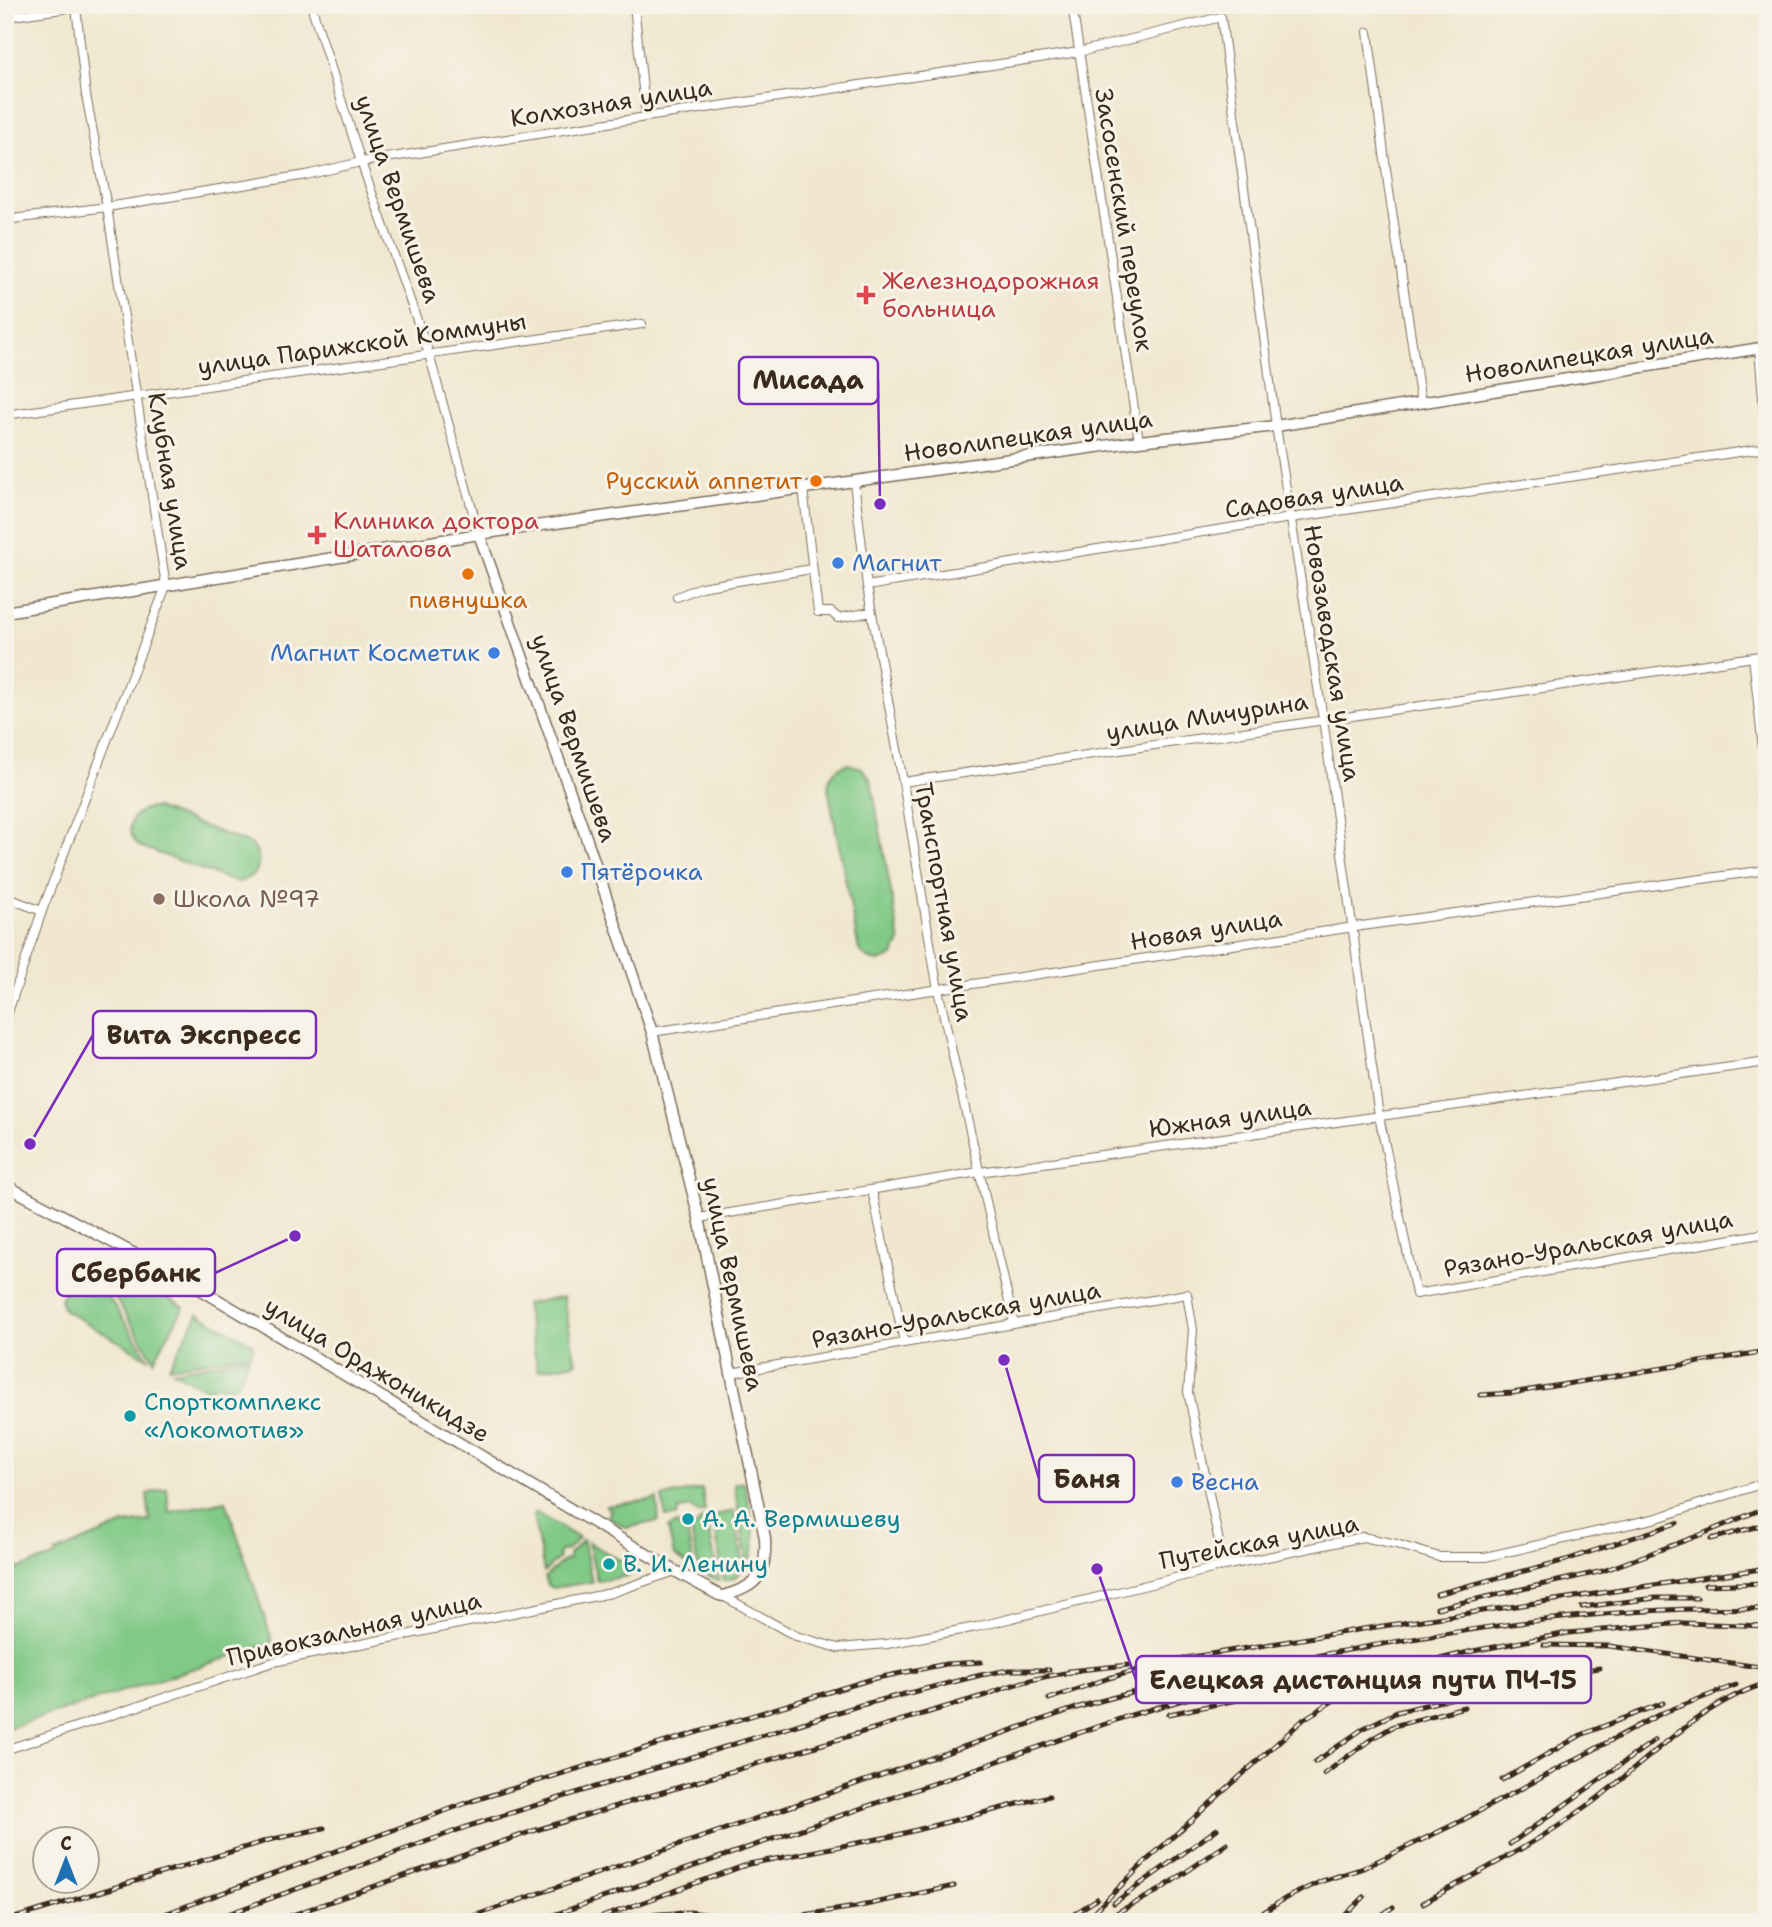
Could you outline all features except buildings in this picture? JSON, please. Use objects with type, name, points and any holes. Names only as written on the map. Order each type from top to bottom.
[{"type":"street","points":[[5,17],[90,5]]},
{"type":"street","name":"улица Вермишева","points":[[311,5],[361,162],[429,354],[479,534],[652,1032],[699,1218],[765,1538],[766,1557],[761,1574],[747,1589],[723,1597]]},
{"type":"street","points":[[634,5],[646,117]]},
{"type":"street","name":"Засосенский переулок","points":[[1072,5],[1139,441]]},
{"type":"street","name":"Клубная улица","points":[[5,1021],[42,911],[166,586],[107,207],[86,95],[76,7]]},
{"type":"street","name":"Колхозная улица","points":[[5,220],[107,207],[306,175],[361,162],[1079,52],[1221,17]]},
{"type":"street","name":"Новозаводская улица","points":[[1221,17],[1276,426],[1323,719],[1379,1116],[1416,1294]]},
{"type":"street","points":[[1368,32],[1421,403]]},
{"type":"street","name":"улица Парижской Коммуны","points":[[5,415],[642,324]]},
{"type":"street","points":[[1763,348],[1767,449]]},
{"type":"street","name":"Новолипецкая улица","points":[[5,612],[479,534],[1139,441],[1276,426],[1763,348]]},
{"type":"street","name":"Садовая улица","points":[[867,586],[1291,518],[1767,449]]},
{"type":"street","name":"Транспортная улица","points":[[854,482],[867,586],[904,782],[938,990],[1014,1324]]},
{"type":"street","points":[[803,489],[818,612],[831,612],[838,618],[872,612]]},
{"type":"street","points":[[677,597],[701,587],[812,569]]},
{"type":"street","name":"улица Мичурина","points":[[904,782],[1767,655]]},
{"type":"street","points":[[1753,657],[1767,786]]},
{"type":"street","name":"Новая улица","points":[[652,1032],[1354,927],[1767,870]]},
{"type":"street","points":[[5,897],[42,911]]},
{"type":"street","name":"Южная улица","points":[[699,1218],[979,1172],[1767,1062]]},
{"type":"street","name":"улица Орджоникидзе","points":[[5,1185],[193,1285],[723,1597]]},
{"type":"street","points":[[872,1190],[904,1342]]},
{"type":"street","name":"Рязано-Уральская улица","points":[[1416,1294],[1767,1233]]},
{"type":"street","name":"Рязано-Уральская улица","points":[[731,1373],[1187,1294],[1193,1330],[1188,1392],[1224,1566]]},
{"type":"street","name":"Путейская улица","points":[[723,1597],[796,1636],[838,1648],[887,1644],[976,1627],[1224,1566],[1363,1537],[1439,1557],[1485,1557],[1657,1518],[1767,1482]]},
{"type":"street","name":"Привокзальная улица","points":[[5,1750],[274,1662],[611,1593],[675,1571]]},
{"type":"green space","points":[[848,764],[862,768],[871,780],[900,942],[893,956],[883,960],[870,959],[859,950],[828,789],[833,773]]},
{"type":"green space","points":[[149,808],[156,808],[250,844],[258,858],[255,874],[235,882],[139,846],[131,834],[131,823],[137,814]]},
{"type":"green space","points":[[88,1255],[184,1307],[154,1360]]},
{"type":"green space","points":[[83,1258],[149,1359],[64,1310],[60,1299]]},
{"type":"green space","points":[[563,1297],[576,1363],[538,1370],[525,1304]]},
{"type":"green space","points":[[198,1314],[252,1343],[251,1354],[169,1367]]},
{"type":"green space","points":[[249,1357],[239,1382],[230,1389],[214,1385],[209,1391],[173,1371]]},
{"type":"green space","points":[[744,1482],[754,1536],[748,1568],[734,1484]]},
{"type":"green space","points":[[167,1488],[169,1512],[226,1501],[273,1643],[5,1729],[5,1573],[56,1556],[55,1553],[124,1524],[150,1521],[147,1494]]},
{"type":"green space","points":[[702,1489],[705,1511],[698,1513],[690,1507],[679,1510],[676,1517],[666,1517],[662,1497]]},
{"type":"green space","points":[[657,1499],[659,1521],[626,1528],[607,1516],[611,1511],[606,1506]]},
{"type":"green space","points":[[734,1511],[744,1568],[734,1578],[723,1581],[714,1518],[715,1515]]},
{"type":"green space","points":[[535,1512],[579,1538],[566,1551],[562,1550],[558,1554],[559,1558],[544,1572],[533,1515]]},
{"type":"green space","points":[[704,1518],[707,1520],[719,1581],[699,1571],[691,1530]]},
{"type":"green space","points":[[677,1524],[681,1529],[687,1530],[694,1569],[674,1555],[668,1528]]},
{"type":"green space","points":[[583,1540],[592,1582],[553,1588],[548,1585],[545,1577],[569,1559],[569,1554]]},
{"type":"green space","points":[[588,1542],[632,1567],[633,1571],[629,1576],[597,1581]]},
{"type":"railway","points":[[1480,1395],[1512,1393],[1767,1351]]},
{"type":"railway","points":[[1437,1608],[1603,1571],[1767,1507]]},
{"type":"railway","points":[[1437,1594],[1566,1560],[1677,1523]]},
{"type":"railway","points":[[1711,1539],[1767,1524]]},
{"type":"railway","points":[[1049,1699],[1109,1678],[1174,1660],[1767,1568]]},
{"type":"railway","points":[[1705,1585],[1767,1583]]},
{"type":"railway","points":[[1582,1607],[1656,1598],[1697,1598]]},
{"type":"railway","points":[[456,1922],[1076,1708],[1132,1693],[1361,1648],[1534,1621],[1650,1611],[1767,1609]]},
{"type":"railway","points":[[1169,1714],[1261,1695],[1322,1687],[1473,1651],[1568,1633],[1683,1623],[1767,1626]]},
{"type":"railway","points":[[1544,1645],[1609,1646],[1767,1668]]},
{"type":"railway","points":[[143,1922],[472,1801],[872,1679],[946,1664],[981,1662]]},
{"type":"railway","points":[[1069,1671],[1128,1665]]},
{"type":"railway","points":[[1315,1762],[1364,1728],[1397,1712],[1546,1675],[1600,1668]]},
{"type":"railway","points":[[206,1922],[469,1826],[861,1705],[981,1675],[1009,1670],[1049,1670]]},
{"type":"railway","points":[[272,1922],[533,1831],[1020,1683],[1078,1671]]},
{"type":"railway","points":[[533,1922],[1128,1716],[1278,1672]]},
{"type":"railway","points":[[1423,1903],[1544,1835],[1605,1793],[1693,1721],[1741,1693],[1767,1683]]},
{"type":"railway","points":[[1084,1922],[1146,1861],[1304,1719],[1360,1684]]},
{"type":"railway","points":[[1248,1922],[1286,1898],[1322,1881],[1361,1869],[1459,1822],[1662,1713],[1736,1685]]},
{"type":"railway","points":[[1502,1780],[1581,1735],[1663,1703]]},
{"type":"railway","points":[[1324,1774],[1394,1726],[1464,1707]]},
{"type":"railway","points":[[1510,1844],[1655,1740]]},
{"type":"railway","points":[[588,1922],[749,1864],[893,1836],[1049,1796]]},
{"type":"railway","points":[[5,1921],[269,1840],[324,1828]]},
{"type":"railway","points":[[1114,1903],[1217,1829]]},
{"type":"railway","points":[[1118,1912],[1158,1891],[1227,1844]]},
{"type":"railway","points":[[618,1917],[690,1912],[769,1920],[856,1907],[954,1886]]},
{"type":"railway","points":[[1338,1922],[1364,1897]]},
{"type":"railway","points":[[1062,1922],[1097,1899]]},
{"type":"railway","points":[[1372,1922],[1393,1907]]},
{"type":"place","name":"Железнодорожная больница","points":[[866,295]]},
{"type":"place","name":"Русский аппетит","points":[[816,481]]},
{"type":"place","name":"Мисада","points":[[880,504]]},
{"type":"place","name":"Клиника доктора Шаталова","points":[[317,535]]},
{"type":"place","name":"Магнит","points":[[838,563]]},
{"type":"place","name":"пивнушка","points":[[468,574]]},
{"type":"place","name":"Магнит Косметик","points":[[494,653]]},
{"type":"place","name":"Пятёрочка","points":[[567,872]]},
{"type":"place","name":"Школа №97","points":[[159,899]]},
{"type":"place","name":"Вита Экспресс","points":[[30,1144]]},
{"type":"place","name":"Сбербанк","points":[[295,1236]]},
{"type":"place","name":"Баня","points":[[1004,1360]]},
{"type":"place","name":"Спорткомплекс «Локомотив»","points":[[130,1416]]},
{"type":"place","name":"Весна","points":[[1177,1482]]},
{"type":"place","name":"А. А. Вермишеву","points":[[688,1519]]},
{"type":"place","name":"В. И. Ленину","points":[[609,1564]]},
{"type":"place","name":"Елецкая дистанция пути ПЧ-15","points":[[1097,1569]]}]
